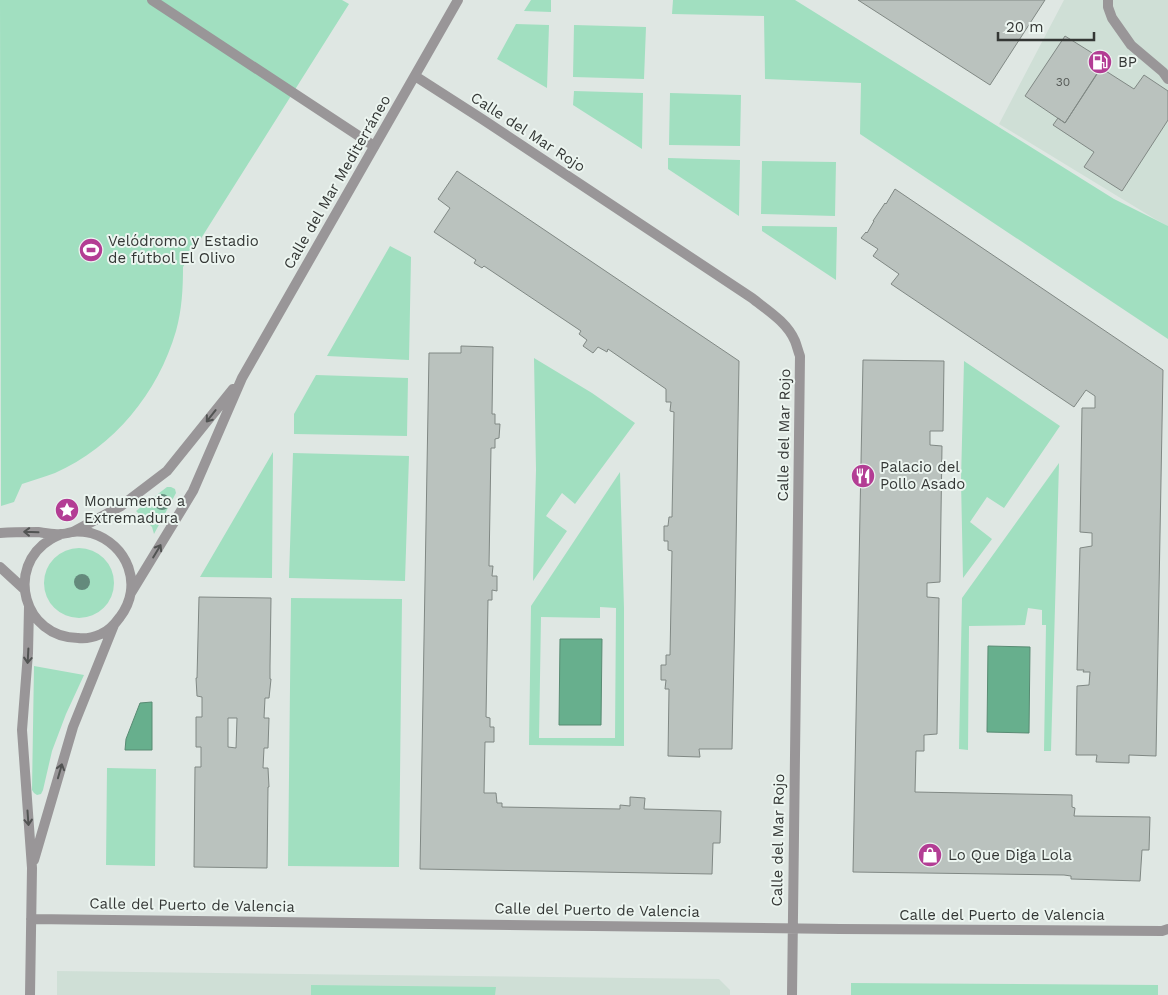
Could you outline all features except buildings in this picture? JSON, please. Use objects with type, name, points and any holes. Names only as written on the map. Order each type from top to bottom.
[{"type":"street","points":[[152,0],[374,146]]},
{"type":"street","name":"Calle del Mar Mediterráneo","points":[[132,593],[192,491],[242,378],[458,0]]},
{"type":"street","points":[[1108,0],[1108,7],[1112,18],[1132,46],[1163,72],[1168,79]]},
{"type":"street","name":"Calle del Mar Rojo","points":[[414,76],[490,124],[752,298],[785,325],[796,342],[800,356],[792,995]]},
{"type":"street","name":"Calle del Mar Mediterráneo","points":[[73,532],[121,506],[167,471],[242,378]]},
{"type":"street","points":[[0,533],[89,533],[104,538],[117,548],[126,561],[131,576],[132,593],[126,610],[114,625],[73,727],[32,868]]},
{"type":"street","points":[[61,534],[41,547],[28,566],[24,589],[29,607],[38,622],[51,632],[68,638],[84,638],[100,634],[114,625]]},
{"type":"street","points":[[0,567],[24,589]]},
{"type":"street","points":[[29,607],[28,653],[22,730],[32,868],[30,995]]},
{"type":"street","name":"Calle del Puerto de Valencia","points":[[31,919],[1166,931]]},
{"type":"shaded area","name":"Velódromo y Estadio de fútbol El Olivo","points":[[0,0],[342,0],[349,4],[183,267],[182,299],[176,331],[158,376],[145,396],[131,416],[96,449],[55,473],[22,484],[14,502],[1,506]]},
{"type":"shaded area","points":[[531,0],[551,0],[551,12],[524,11]]},
{"type":"shaded area","points":[[673,0],[795,0],[1114,199],[1168,226],[1168,339],[860,134],[861,83],[765,79],[764,16],[672,14]]},
{"type":"shaded area","name":"BP","points":[[1064,0],[1168,0],[1168,226],[999,124]]},
{"type":"shaded area","points":[[516,24],[549,25],[547,88],[497,59]]},
{"type":"shaded area","points":[[574,25],[646,27],[644,79],[573,77]]},
{"type":"shaded area","points":[[574,91],[643,93],[642,149],[573,105]]},
{"type":"shaded area","points":[[670,93],[741,95],[740,146],[669,145]]},
{"type":"shaded area","points":[[668,158],[740,160],[739,216],[668,169]]},
{"type":"shaded area","points":[[762,161],[836,162],[835,216],[761,214]]},
{"type":"shaded area","points":[[762,226],[837,227],[836,280],[762,231]]},
{"type":"shaded area","points":[[390,246],[411,257],[409,360],[327,356]]},
{"type":"shaded area","points":[[534,358],[592,393],[635,423],[575,504],[562,493],[546,516],[567,531],[533,581],[536,470]]},
{"type":"shaded area","points":[[964,361],[1060,426],[1004,508],[987,497],[970,522],[992,539],[963,578],[961,480]]},
{"type":"shaded area","points":[[316,375],[408,378],[407,436],[294,434],[294,414]]},
{"type":"shaded area","points":[[273,452],[272,578],[200,577]]},
{"type":"shaded area","points":[[293,453],[409,456],[405,581],[289,578]]},
{"type":"shaded area","points":[[1059,463],[1051,751],[1044,751],[1046,625],[1042,625],[1042,610],[1028,608],[1025,625],[969,626],[968,750],[959,749],[962,598]]},
{"type":"shaded area","points":[[620,472],[624,608],[624,746],[529,745],[531,606]],"holes":[[[600,607],[616,608],[615,738],[539,738],[541,617],[600,618]]]},
{"type":"shaded area","points":[[167,487],[175,489],[176,493],[154,534],[152,527],[136,511]]},
{"type":"shaded area","points":[[86,548],[99,554],[108,563],[112,569],[114,583],[112,597],[104,608],[93,616],[72,618],[65,616],[54,608],[46,597],[44,576],[46,569],[54,558],[65,550]]},
{"type":"shaded area","points":[[291,598],[402,599],[399,867],[288,866]]},
{"type":"shaded area","points":[[560,639],[602,639],[601,725],[559,725]]},
{"type":"shaded area","points":[[988,646],[1030,647],[1029,733],[987,732]]},
{"type":"shaded area","points":[[34,666],[84,675],[52,751],[43,790],[41,794],[37,795],[32,790]]},
{"type":"shaded area","points":[[152,702],[152,750],[125,750],[126,739],[140,703]]},
{"type":"shaded area","points":[[107,768],[156,769],[155,866],[106,865]]},
{"type":"shaded area","points":[[57,971],[719,979],[730,990],[730,995],[57,995]]},
{"type":"shaded area","points":[[851,983],[1158,985],[1158,995],[851,995]]},
{"type":"shaded area","points":[[311,985],[496,987],[495,995],[311,995]]},
{"type":"place","name":"BP","points":[[1100,62]]},
{"type":"place","name":"Velódromo y Estadio de fútbol El Olivo","points":[[91,250]]},
{"type":"place","name":"Palacio del Pollo Asado","points":[[863,476]]},
{"type":"place","name":"Monumento a Extremadura","points":[[67,510]]},
{"type":"place","name":"Lo Que Diga Lola","points":[[930,855]]}]
